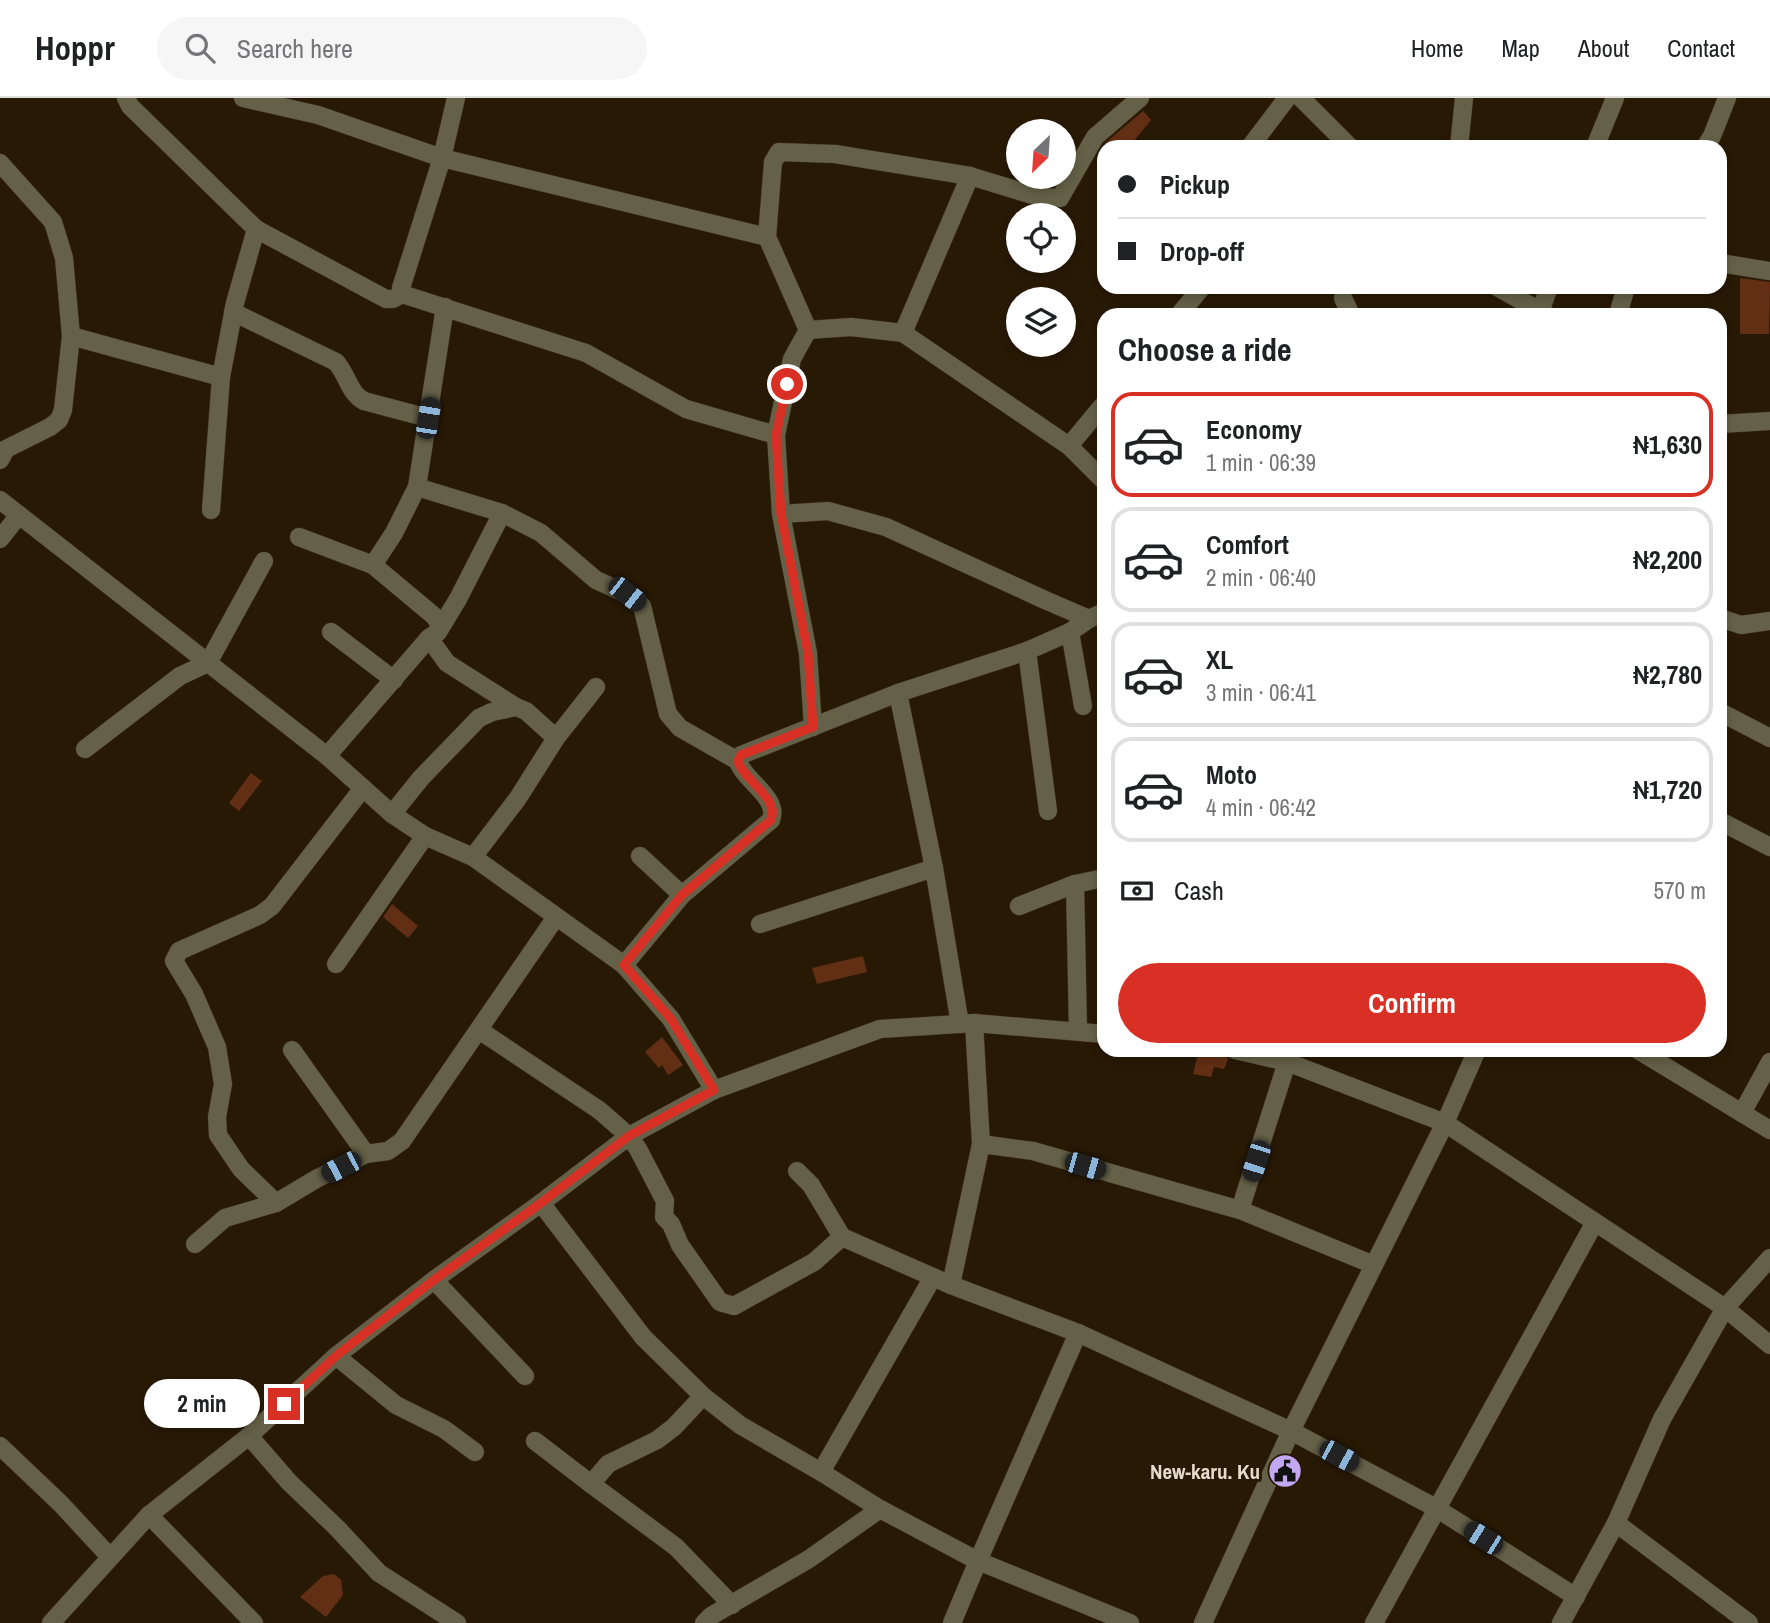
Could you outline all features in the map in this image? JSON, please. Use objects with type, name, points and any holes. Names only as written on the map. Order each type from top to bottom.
[{"type":"street","points":[[126,98],[130,106],[256,229],[386,299],[402,294],[586,353],[686,409],[776,435]]},
{"type":"street","points":[[243,98],[318,115],[442,158],[767,237]]},
{"type":"street","points":[[402,294],[401,288],[442,158],[456,98]]},
{"type":"street","points":[[808,330],[767,237],[773,162],[779,152],[835,154],[971,176],[1039,197],[1059,198],[1095,137],[1140,98]]},
{"type":"street","points":[[1255,140],[1287,98]]},
{"type":"street","points":[[1301,98],[1343,140]]},
{"type":"street","points":[[1460,140],[1464,98]]},
{"type":"street","points":[[1598,140],[1615,98]]},
{"type":"street","points":[[1709,140],[1727,98]]},
{"type":"street","points":[[0,163],[53,222],[64,258],[71,336],[63,410],[59,420],[2,452]]},
{"type":"street","points":[[902,333],[971,176]]},
{"type":"street","points":[[211,510],[221,377],[233,312],[256,229]]},
{"type":"street","points":[[1727,264],[1770,271]]},
{"type":"street","points":[[1185,308],[1196,294]]},
{"type":"street","points":[[1509,294],[1533,308]]},
{"type":"street","points":[[1343,298],[1348,308]]},
{"type":"street","points":[[373,565],[394,533],[417,487],[445,307]]},
{"type":"street","points":[[233,312],[337,362],[354,393],[363,401],[428,418]]},
{"type":"street","points":[[808,330],[850,327],[902,333],[1069,446],[1097,474]]},
{"type":"street","points":[[808,330],[792,359],[776,435],[781,514],[808,653],[813,727]]},
{"type":"street","points":[[71,336],[221,377]]},
{"type":"street","points":[[1069,446],[1097,412]]},
{"type":"street","points":[[1727,424],[1770,421]]},
{"type":"street","points":[[417,487],[502,513],[541,533],[596,580],[627,594],[642,606],[668,714],[680,728],[738,761]]},
{"type":"street","points":[[0,500],[327,756],[392,814],[425,836],[473,857],[624,965],[671,1019],[714,1090]]},
{"type":"street","points":[[781,514],[828,511],[886,527],[1097,615]]},
{"type":"street","points":[[327,756],[435,632],[458,599],[502,513]]},
{"type":"street","points":[[0,539],[19,515]]},
{"type":"street","points":[[299,537],[373,565],[434,616],[435,632],[447,663],[494,703],[526,710],[556,738]]},
{"type":"street","points":[[85,749],[180,676],[208,663],[264,561]]},
{"type":"street","points":[[624,965],[682,895],[771,820],[772,807],[761,790],[740,768],[738,761],[741,755],[898,693],[1027,650],[1070,632],[1097,615]]},
{"type":"street","points":[[1727,620],[1741,625],[1770,621]]},
{"type":"street","points":[[331,632],[394,680]]},
{"type":"street","points":[[1070,632],[1083,706]]},
{"type":"street","points":[[1027,650],[1048,811]]},
{"type":"street","points":[[473,857],[518,798],[556,738],[596,687]]},
{"type":"street","points":[[898,693],[967,1023],[981,1144],[951,1285]]},
{"type":"street","points":[[392,814],[421,778],[494,703]]},
{"type":"street","points":[[1727,716],[1770,738]]},
{"type":"street","points":[[276,1203],[241,1169],[218,1135],[217,1116],[223,1084],[217,1047],[194,994],[174,961],[179,951],[260,915],[272,906],[363,788]]},
{"type":"street","points":[[1727,825],[1770,847]]},
{"type":"street","points":[[335,964],[425,836]]},
{"type":"street","points":[[640,856],[682,895]]},
{"type":"street","points":[[760,924],[934,868]]},
{"type":"street","points":[[1019,906],[1075,884],[1097,879]]},
{"type":"street","points":[[1075,884],[1078,1031]]},
{"type":"street","points":[[195,1244],[225,1219],[276,1203],[366,1154],[388,1151],[402,1141],[556,918]]},
{"type":"street","points":[[51,1623],[149,1515],[249,1436],[336,1356],[629,1136],[714,1090],[880,1030],[967,1023],[1097,1033]]},
{"type":"street","points":[[480,1030],[599,1110],[629,1136],[665,1201],[664,1217],[671,1224],[680,1245],[720,1301],[734,1306],[814,1262],[842,1237]]},
{"type":"street","points":[[292,1049],[366,1154]]},
{"type":"street","points":[[1265,1057],[1287,1062],[1445,1123],[1725,1308],[1770,1345]]},
{"type":"street","points":[[1203,1623],[1291,1430],[1445,1123],[1474,1057]]},
{"type":"street","points":[[1650,1057],[1770,1130]]},
{"type":"street","points":[[1240,1210],[1287,1062]]},
{"type":"street","points":[[1742,1113],[1770,1062]]},
{"type":"street","points":[[981,1144],[1033,1151],[1240,1210],[1374,1265]]},
{"type":"street","points":[[797,1171],[811,1185],[842,1237],[951,1285],[1078,1333],[1291,1430],[1436,1508],[1576,1597]]},
{"type":"street","points":[[541,1203],[643,1337],[703,1396],[740,1425],[880,1509],[978,1561],[1130,1623]]},
{"type":"street","points":[[1374,1623],[1595,1222]]},
{"type":"street","points":[[1561,1623],[1616,1523],[1662,1419],[1725,1308],[1770,1258]]},
{"type":"street","points":[[821,1472],[933,1277]]},
{"type":"street","points":[[434,1280],[525,1376]]},
{"type":"street","points":[[952,1623],[1078,1333]]},
{"type":"street","points":[[336,1356],[396,1405],[444,1429],[475,1452]]},
{"type":"street","points":[[591,1484],[608,1464],[665,1434],[703,1396]]},
{"type":"street","points":[[249,1436],[289,1482],[379,1573],[457,1623]]},
{"type":"street","points":[[535,1441],[676,1547],[732,1605]]},
{"type":"street","points":[[0,1446],[61,1504],[110,1557]]},
{"type":"street","points":[[704,1623],[711,1616],[809,1559],[880,1509]]},
{"type":"street","points":[[149,1515],[254,1623]]},
{"type":"street","points":[[1616,1523],[1749,1623]]},
{"type":"building","points":[[1143,111],[1151,120],[1135,140],[1109,140]]},
{"type":"building","points":[[1740,278],[1770,282],[1769,334],[1740,334]]},
{"type":"building","points":[[251,773],[262,781],[239,811],[229,803]]},
{"type":"building","points":[[392,904],[418,926],[408,938],[383,917]]},
{"type":"building","points":[[863,956],[867,972],[817,984],[812,968]]},
{"type":"building","points":[[662,1037],[683,1065],[668,1075],[662,1065],[659,1068],[645,1052]]},
{"type":"building","points":[[1197,1057],[1228,1059],[1224,1069],[1214,1067],[1211,1077],[1193,1074]]},
{"type":"building","points":[[334,1574],[341,1580],[343,1595],[326,1617],[300,1597],[323,1576]]},
{"type":"place","name":"New-karu. Ku","points":[[1285,1471]]},
{"type":"route","points":[[284,1404],[336,1356],[629,1136],[714,1090],[671,1019],[624,965],[682,895],[771,820],[772,807],[761,790],[740,768],[738,761],[741,755],[813,727],[808,653],[781,514],[776,435],[787,384]]}]
